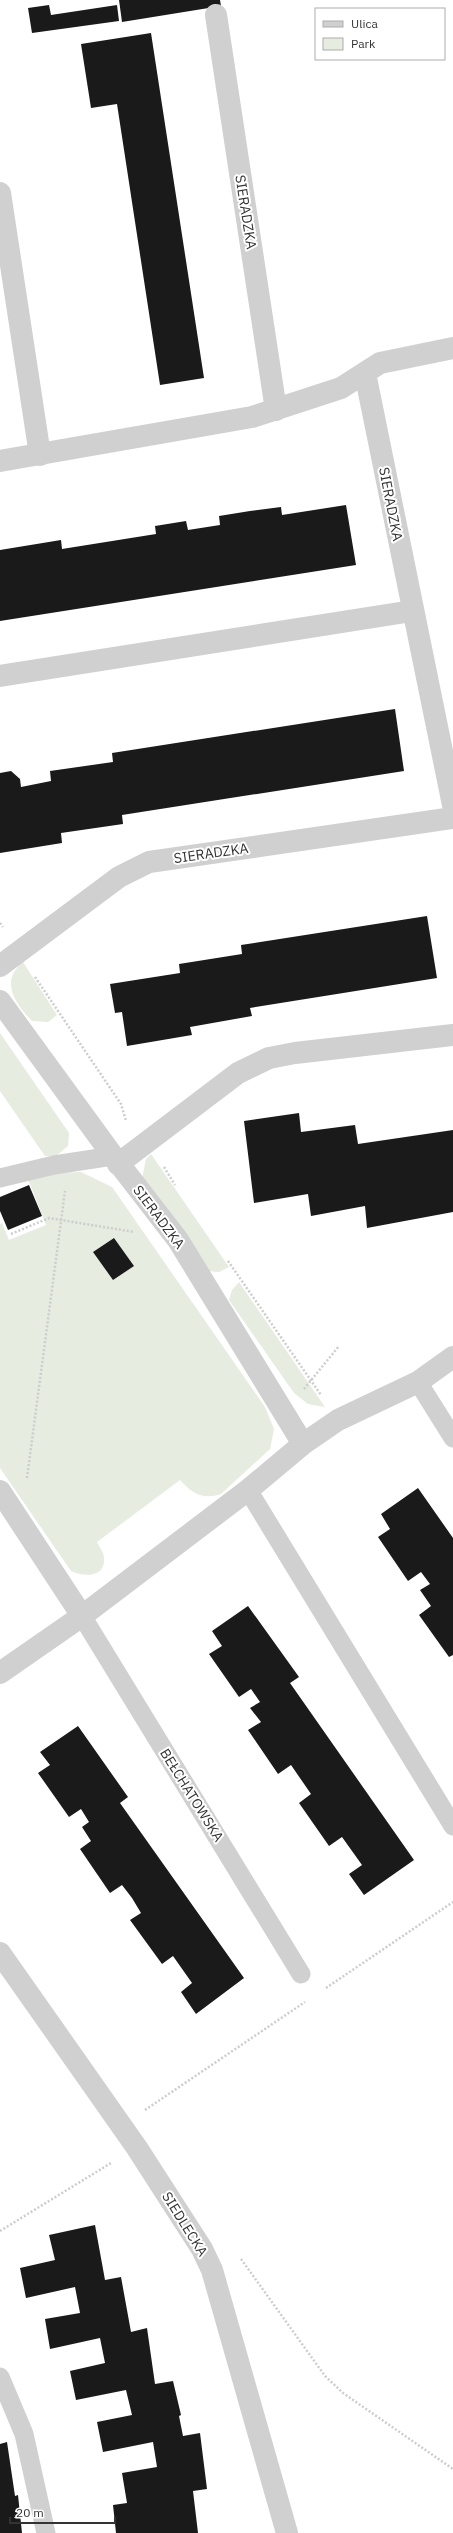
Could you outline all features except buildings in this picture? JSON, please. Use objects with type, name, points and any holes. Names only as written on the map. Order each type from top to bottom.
[{"type":"street","name":"SIERADZKA","points":[[216,14],[276,410]]},
{"type":"street","points":[[0,193],[40,455]]},
{"type":"street","points":[[0,461],[252,417],[341,388],[380,362],[453,348]]},
{"type":"street","name":"SIERADZKA","points":[[365,373],[412,611],[453,805]]},
{"type":"street","points":[[0,676],[412,611]]},
{"type":"street","name":"SIERADZKA","points":[[0,966],[118,877],[148,862],[453,818]]},
{"type":"street","name":"SIERADZKA","points":[[0,1000],[115,1160],[178,1240],[304,1444]]},
{"type":"street","points":[[115,1160],[141,1146],[238,1073],[269,1058],[295,1053],[453,1035]]},
{"type":"street","points":[[0,1673],[82,1616],[248,1490],[304,1444],[338,1420],[418,1382],[453,1356]]},
{"type":"street","name":"BEŁCHATOWSKA","points":[[0,1491],[82,1616]]},
{"type":"street","name":"SIEDLECKA","points":[[0,1953],[137,2148],[202,2249],[212,2270],[287,2533]]},
{"type":"lane","points":[[0,1178],[68,1163],[115,1160]]},
{"type":"lane","points":[[418,1382],[453,1438]]},
{"type":"lane","points":[[248,1490],[453,1826]]},
{"type":"lane","name":"BEŁCHATOWSKA","points":[[82,1616],[302,1974]]},
{"type":"lane","points":[[0,2377],[24,2434],[46,2533]]},
{"type":"path","points":[[0,923],[121,1104],[141,1146],[178,1188]]},
{"type":"path","points":[[21,1522],[68,1163]]},
{"type":"path","points":[[11,1234],[49,1218],[61,1218],[178,1240]]},
{"type":"path","points":[[223,1254],[338,1420]]},
{"type":"path","points":[[284,1411],[311,1381],[339,1346]]},
{"type":"path","points":[[322,1990],[453,1902]]},
{"type":"path","points":[[138,2115],[309,1999]]},
{"type":"path","points":[[0,2231],[137,2148]]},
{"type":"green space","points":[[23,962],[57,1015],[48,1022],[32,1021],[15,999],[12,992],[12,977],[16,969]]},
{"type":"green space","points":[[0,1033],[69,1133],[68,1146],[56,1156],[45,1156],[0,1091]]},
{"type":"green space","points":[[151,1154],[229,1267],[219,1272],[207,1271],[142,1179],[146,1159]]},
{"type":"green space","points":[[81,1172],[112,1187],[265,1407],[274,1429],[270,1449],[221,1494],[214,1496],[203,1496],[193,1492],[180,1480],[97,1542],[103,1554],[103,1565],[101,1570],[97,1573],[87,1575],[71,1571],[0,1468],[0,1224],[2,1223],[9,1240],[46,1225],[28,1179],[57,1173]]},
{"type":"green space","points":[[239,1282],[325,1407],[308,1404],[294,1393],[229,1300],[232,1290]]}]
